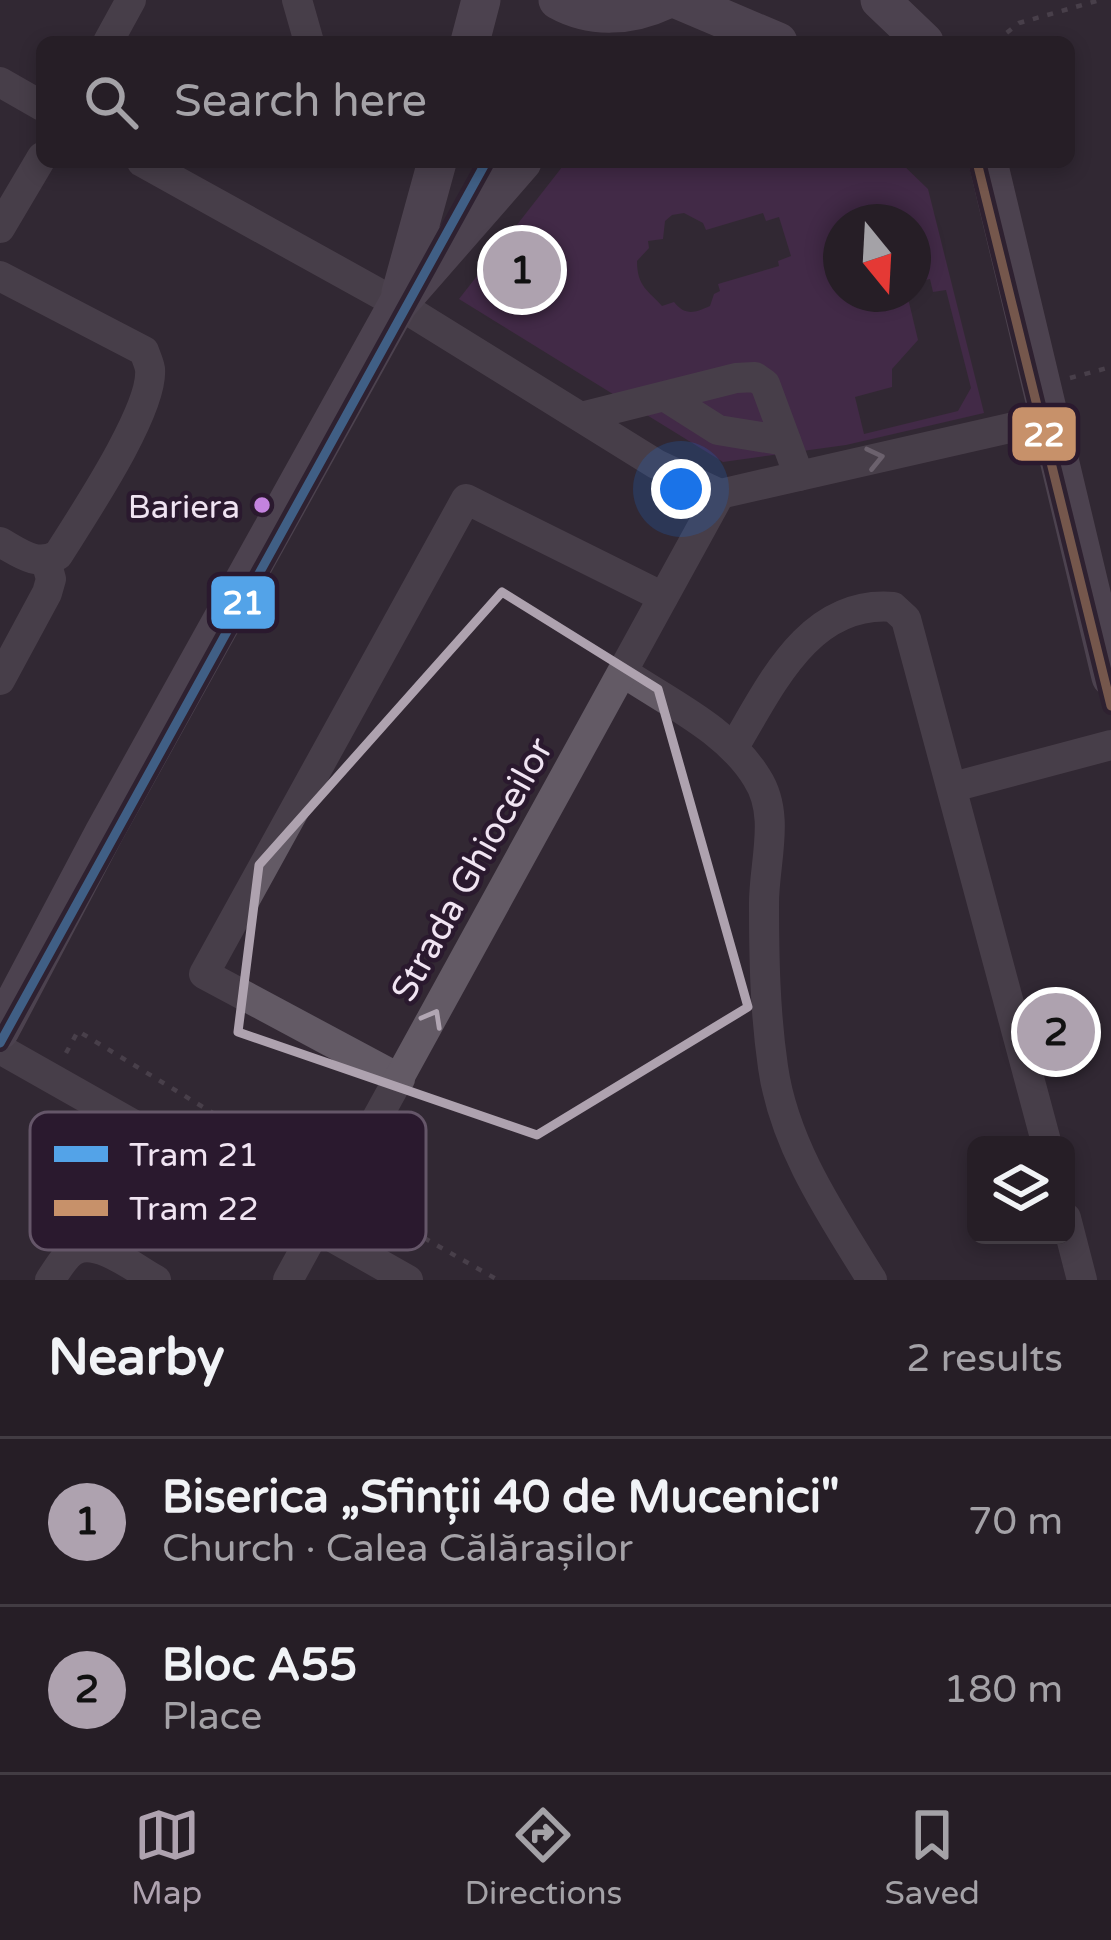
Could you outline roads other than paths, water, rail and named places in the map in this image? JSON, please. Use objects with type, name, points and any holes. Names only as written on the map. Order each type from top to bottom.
[{"type":"main road","points":[[472,36],[482,0]]},
{"type":"main road","points":[[558,0],[601,14],[630,13],[667,1],[762,36]]},
{"type":"main road","points":[[880,0],[919,36]]},
{"type":"main road","points":[[632,36],[667,1]]},
{"type":"main road","points":[[398,304],[435,168]]},
{"type":"main road","points":[[0,1030],[398,304],[517,168]]},
{"type":"main road","points":[[970,168],[995,201]]},
{"type":"main road","points":[[989,168],[1111,677]]},
{"type":"street","points":[[119,36],[131,0]]},
{"type":"street","points":[[297,0],[307,36]]},
{"type":"street","points":[[0,82],[36,103]]},
{"type":"street","points":[[0,228],[36,167]]},
{"type":"street","points":[[153,168],[398,304],[656,464],[720,494],[799,476],[1045,402]]},
{"type":"street","points":[[0,276],[144,351],[150,369],[148,388],[113,467],[58,555],[33,560],[0,542]]},
{"type":"street","points":[[581,417],[755,377],[765,384],[799,476]]},
{"type":"street","points":[[667,397],[718,430],[786,441]]},
{"type":"street","name":"Strada Ghioceilor","points":[[381,1112],[720,494]]},
{"type":"street","points":[[400,1078],[204,974],[215,953],[466,499],[664,597]]},
{"type":"street","points":[[0,680],[47,593],[51,579],[46,561]]},
{"type":"street","points":[[734,747],[803,638],[835,617],[873,605],[893,607],[906,619],[1045,1136]]},
{"type":"street","points":[[623,672],[734,747],[760,781],[771,814],[764,895],[774,1073],[811,1182],[872,1280]]},
{"type":"street","points":[[953,788],[1111,745]]},
{"type":"street","points":[[0,1048],[111,1112]]},
{"type":"street","points":[[1073,1244],[1082,1280]]},
{"type":"street","points":[[50,1280],[74,1250]]},
{"type":"street","points":[[100,1250],[156,1280]]},
{"type":"street","name":"Strada Ghioceilor","points":[[288,1280],[305,1250]]},
{"type":"street","points":[[352,1250],[408,1280]]},
{"type":"tram line","name":"21","points":[[0,1043],[483,168]]},
{"type":"tram line","name":"22","points":[[978,168],[1111,706]]},
{"type":"place","name":"Biserica „Sfinții 40 de Mucenici\"","points":[[522,270]]},
{"type":"place","name":"Bariera","points":[[262,505]]},
{"type":"place","name":"Bloc A55","points":[[1056,1032]]}]
